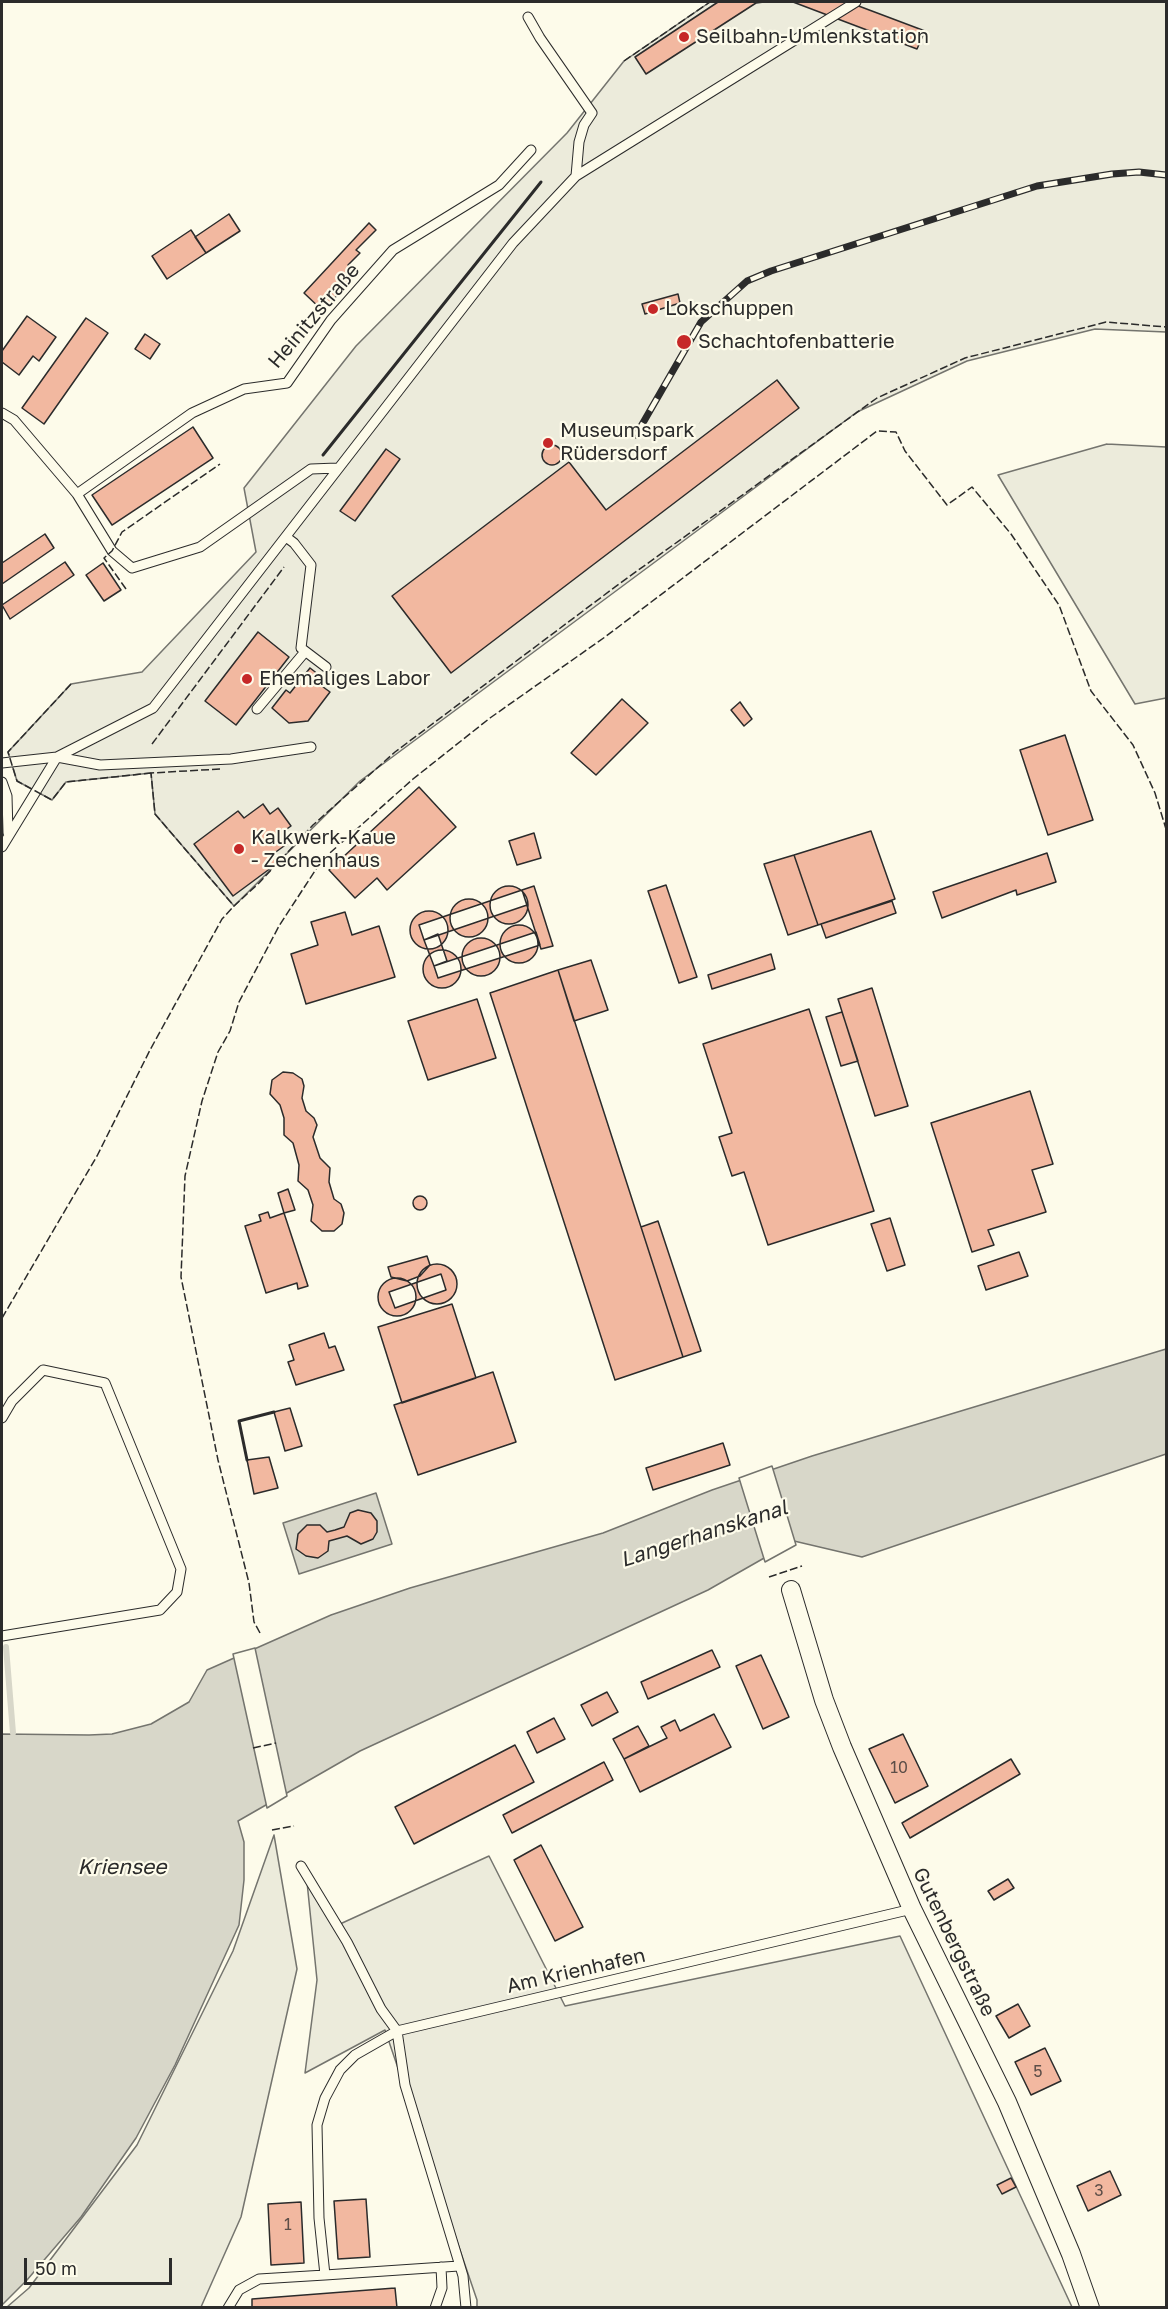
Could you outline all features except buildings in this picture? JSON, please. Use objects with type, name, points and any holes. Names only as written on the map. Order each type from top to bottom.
[{"type":"street","name":"Gutenbergstraße","points":[[791,1590],[824,1700],[912,1910],[1007,2102],[1071,2254],[1090,2307]]},
{"type":"lane","points":[[2,847],[57,757],[153,708],[513,243],[576,176],[856,2]]},
{"type":"lane","points":[[528,17],[592,113],[584,125],[579,142],[576,176]]},
{"type":"lane","name":"Heinitzstraße","points":[[77,494],[192,413],[244,389],[287,383],[331,320],[393,250],[499,185],[531,150]]},
{"type":"lane","points":[[2,413],[14,420],[77,494],[112,551],[132,568],[200,548],[311,469],[337,468]]},
{"type":"lane","points":[[286,537],[312,565],[301,648],[304,653],[326,667]]},
{"type":"lane","points":[[257,709],[304,653]]},
{"type":"lane","points":[[2,763],[57,757],[100,765],[231,759],[311,747]]},
{"type":"lane","points":[[2,782],[7,796],[8,837]]},
{"type":"lane","points":[[2,1418],[12,1401],[43,1370],[105,1383],[181,1569],[177,1592],[160,1610],[2,1636]]},
{"type":"lane","points":[[300,1866],[347,1942],[381,2008],[398,2031],[405,2085],[463,2276],[466,2307]]},
{"type":"lane","name":"Am Krienhafen","points":[[325,2275],[319,2218],[317,2125],[325,2098],[340,2070],[355,2055],[398,2031],[912,1910]]},
{"type":"lane","points":[[228,2307],[239,2290],[259,2279],[459,2266]]},
{"type":"lane","points":[[435,2307],[442,2288],[441,2267]]},
{"type":"shaded area","name":"Museumspark Rüdersdorf","points":[[710,2],[1166,2],[1166,332],[1095,329],[967,361],[857,412],[360,781],[234,906],[155,814],[151,773],[66,782],[52,800],[17,781],[8,752],[71,684],[142,672],[256,552],[244,488],[356,346],[567,133],[624,61]]},
{"type":"shaded area","points":[[1107,444],[1166,447],[1166,698],[1135,704],[998,475]]},
{"type":"shaded area","points":[[274,1835],[297,1969],[241,2217],[201,2307],[7,2307],[29,2288],[137,2145],[233,1951]]},
{"type":"shaded area","points":[[489,1856],[565,2006],[900,1936],[1072,2307],[477,2307],[477,2300],[385,2030],[305,2073],[317,1980],[307,1882],[340,1924]]},
{"type":"water","points":[[1166,1349],[1166,1454],[862,1557],[794,1541],[708,1590],[360,1751],[238,1821],[244,1842],[244,1880],[239,1925],[175,2065],[136,2138],[81,2217],[27,2280],[2,2305],[2,1734],[112,1734],[151,1724],[189,1702],[207,1670],[331,1615],[410,1588],[603,1533],[712,1490],[812,1456]]},
{"type":"water","points":[[376,1493],[392,1544],[299,1574],[283,1523]]},
{"type":"pier","points":[[772,1466],[796,1545],[765,1562],[739,1478]]},
{"type":"pier","points":[[255,1648],[287,1796],[267,1808],[233,1654]]},
{"type":"waterway","points":[[6,1647],[13,1733]]},
{"type":"railway","points":[[636,435],[701,322],[747,281],[771,271],[1037,186],[1112,174],[1139,172],[1166,175]]},
{"type":"fence","points":[[624,61],[710,2]]},
{"type":"fence","points":[[220,769],[151,773],[155,814],[234,906],[259,883],[313,825],[395,752],[619,584],[877,398],[965,358],[1106,322],[1166,327]]},
{"type":"fence","points":[[260,1633],[254,1622],[249,1583],[218,1460],[181,1277],[185,1176],[202,1101],[218,1052],[230,1031],[239,1002],[279,926],[322,860],[413,779],[490,718],[605,637],[877,431],[896,432],[905,451],[947,505],[972,487],[1011,534],[1059,605],[1091,691],[1133,745],[1155,793],[1166,829]]},
{"type":"fence","points":[[126,589],[104,558],[112,551],[122,532],[220,464]]},
{"type":"fence","points":[[152,744],[284,567]]},
{"type":"fence","points":[[71,684],[8,752],[17,781],[52,800],[66,782],[151,773]]},
{"type":"fence","points":[[2,1318],[97,1156],[150,1050],[222,919],[234,906]]},
{"type":"fence","points":[[769,1577],[802,1566]]},
{"type":"fence","points":[[253,1748],[276,1743]]},
{"type":"fence","points":[[272,1830],[294,1826]]},
{"type":"wall","points":[[323,455],[541,182]]},
{"type":"wall","points":[[247,1460],[239,1421],[274,1412]]},
{"type":"place","name":"Seilbahn-Umlenkstation","points":[[684,37]]},
{"type":"place","name":"Lokschuppen","points":[[653,309]]},
{"type":"place","name":"Schachtofenbatterie","points":[[684,342]]},
{"type":"place","name":"Museumspark Rüdersdorf","points":[[548,443]]},
{"type":"place","name":"Ehemaliges Labor","points":[[247,679]]},
{"type":"place","name":"Kalkwerk-Kaue - Zechenhaus","points":[[239,849]]},
{"type":"water label","name":"Langerhanskanal","points":[[704,1534]]},
{"type":"water label","name":"Kriensee","points":[[122,1867]]}]
